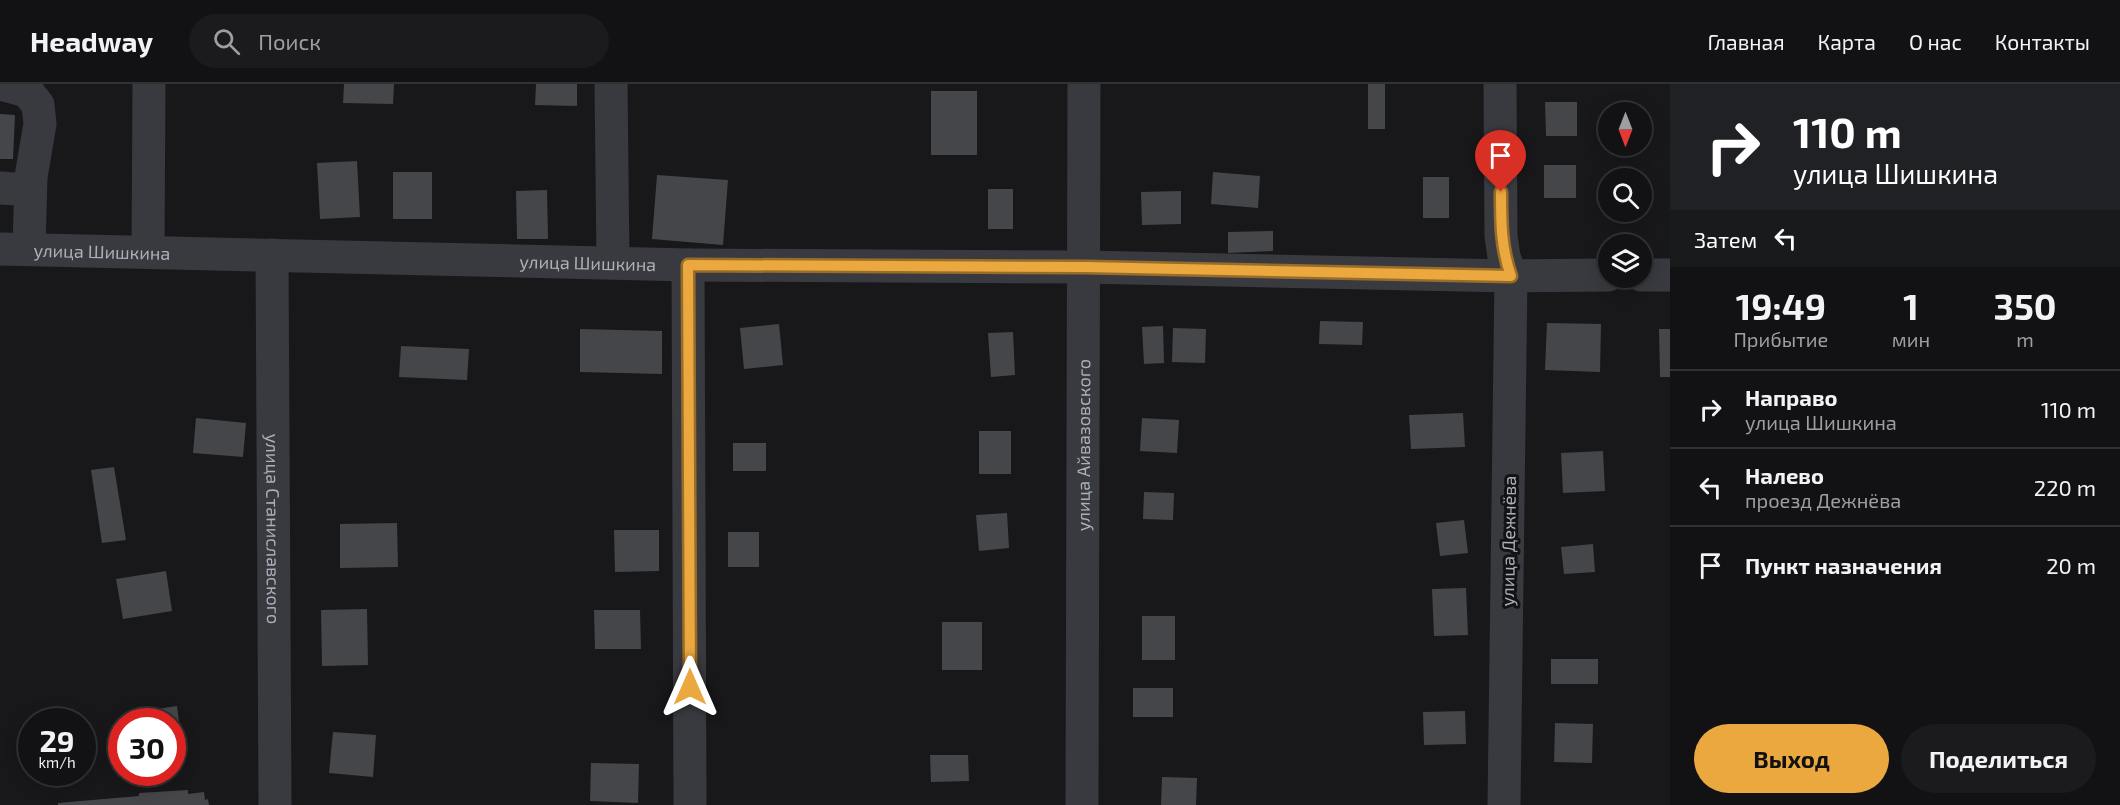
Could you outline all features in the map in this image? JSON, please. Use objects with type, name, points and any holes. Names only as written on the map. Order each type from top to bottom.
[{"type":"street","points":[[0,84],[27,91],[38,105],[40,124],[15,189],[14,249]]},
{"type":"street","points":[[148,252],[149,84]]},
{"type":"street","points":[[611,84],[613,262]]},
{"type":"street","name":"улица Айвазовского","points":[[1082,805],[1084,84]]},
{"type":"street","name":"улица Дежнёва","points":[[1500,84],[1501,236],[1504,257],[1511,276],[1504,805]]},
{"type":"street","name":"улица Шишкина","points":[[14,249],[688,265],[1085,267],[1511,276],[1598,275]]},
{"type":"street","name":"улица Станиславского","points":[[272,255],[275,805]]},
{"type":"street","points":[[688,265],[690,805]]},
{"type":"street","points":[[1652,275],[1670,275]]},
{"type":"building","points":[[344,84],[394,84],[393,104],[343,103]]},
{"type":"building","points":[[536,84],[577,84],[577,106],[535,105]]},
{"type":"building","points":[[1368,84],[1385,84],[1385,129],[1368,129]]},
{"type":"building","points":[[931,91],[977,91],[977,155],[931,155]]},
{"type":"building","points":[[1545,102],[1577,102],[1577,136],[1546,136]]},
{"type":"building","points":[[0,114],[15,115],[13,159],[0,159]]},
{"type":"building","points":[[357,161],[360,217],[320,219],[317,163]]},
{"type":"building","points":[[1544,165],[1576,165],[1576,198],[1544,198]]},
{"type":"building","points":[[393,172],[432,172],[432,219],[393,219]]},
{"type":"building","points":[[1213,172],[1260,176],[1258,208],[1211,204]]},
{"type":"building","points":[[657,175],[728,180],[723,245],[652,239]]},
{"type":"building","points":[[1423,177],[1449,177],[1449,218],[1423,218]]},
{"type":"building","points":[[988,189],[1013,189],[1013,229],[988,229]]},
{"type":"building","points":[[547,190],[548,239],[517,239],[516,191]]},
{"type":"building","points":[[1181,191],[1181,224],[1142,225],[1141,192]]},
{"type":"building","points":[[1273,231],[1273,251],[1228,253],[1228,232]]},
{"type":"building","points":[[1320,321],[1363,322],[1362,345],[1319,344]]},
{"type":"building","points":[[1547,323],[1601,324],[1600,372],[1545,370]]},
{"type":"building","points":[[779,324],[783,365],[744,369],[740,328]]},
{"type":"building","points":[[1163,326],[1164,363],[1144,364],[1142,327]]},
{"type":"building","points":[[1173,328],[1206,329],[1205,363],[1172,362]]},
{"type":"building","points":[[580,329],[662,331],[662,374],[580,372]]},
{"type":"building","points":[[1659,329],[1670,329],[1670,377],[1660,377]]},
{"type":"building","points":[[1013,332],[1015,375],[991,377],[988,333]]},
{"type":"building","points":[[401,346],[469,349],[467,380],[399,377]]},
{"type":"building","points":[[1463,413],[1465,447],[1411,449],[1409,415]]},
{"type":"building","points":[[196,418],[246,423],[243,457],[193,453]]},
{"type":"building","points":[[1142,418],[1179,420],[1177,453],[1140,451]]},
{"type":"building","points":[[979,431],[1011,431],[1011,474],[979,474]]},
{"type":"building","points":[[733,443],[766,443],[766,471],[733,471]]},
{"type":"building","points":[[1603,451],[1605,491],[1563,493],[1561,453]]},
{"type":"building","points":[[114,467],[126,540],[102,543],[91,470]]},
{"type":"building","points":[[1144,492],[1174,493],[1173,520],[1143,519]]},
{"type":"building","points":[[1007,513],[1009,548],[979,551],[976,515]]},
{"type":"building","points":[[1464,520],[1468,553],[1440,556],[1436,523]]},
{"type":"building","points":[[397,523],[398,567],[340,568],[340,524]]},
{"type":"building","points":[[614,530],[659,530],[659,571],[615,572]]},
{"type":"building","points":[[728,532],[759,532],[759,567],[728,567]]},
{"type":"building","points":[[1593,544],[1595,572],[1564,574],[1561,547]]},
{"type":"building","points":[[166,571],[172,611],[123,619],[116,579]]},
{"type":"building","points":[[1466,588],[1468,635],[1434,636],[1432,589]]},
{"type":"building","points":[[367,609],[368,665],[322,666],[321,610]]},
{"type":"building","points":[[594,610],[640,610],[641,649],[595,649]]},
{"type":"building","points":[[1142,616],[1175,616],[1175,660],[1142,660]]},
{"type":"building","points":[[942,622],[982,622],[982,670],[942,670]]},
{"type":"building","points":[[1551,659],[1598,659],[1598,684],[1551,684]]},
{"type":"building","points":[[1133,688],[1173,688],[1173,717],[1133,717]]},
{"type":"building","points":[[1465,711],[1466,744],[1424,745],[1423,712]]},
{"type":"building","points":[[1555,723],[1593,724],[1592,763],[1554,762]]},
{"type":"building","points":[[333,732],[376,735],[373,777],[329,773]]},
{"type":"building","points":[[930,755],[968,755],[969,781],[931,782]]},
{"type":"building","points":[[591,763],[639,764],[638,803],[590,801]]},
{"type":"building","points":[[1162,777],[1197,778],[1196,805],[1161,805]]},
{"type":"building","points":[[188,790],[188,794],[204,792],[205,800],[208,799],[209,805],[58,805],[58,803],[139,796],[139,793]]},
{"type":"route","points":[[690,687],[688,265],[1085,267],[1511,276],[1504,257],[1501,236],[1501,192]]}]
